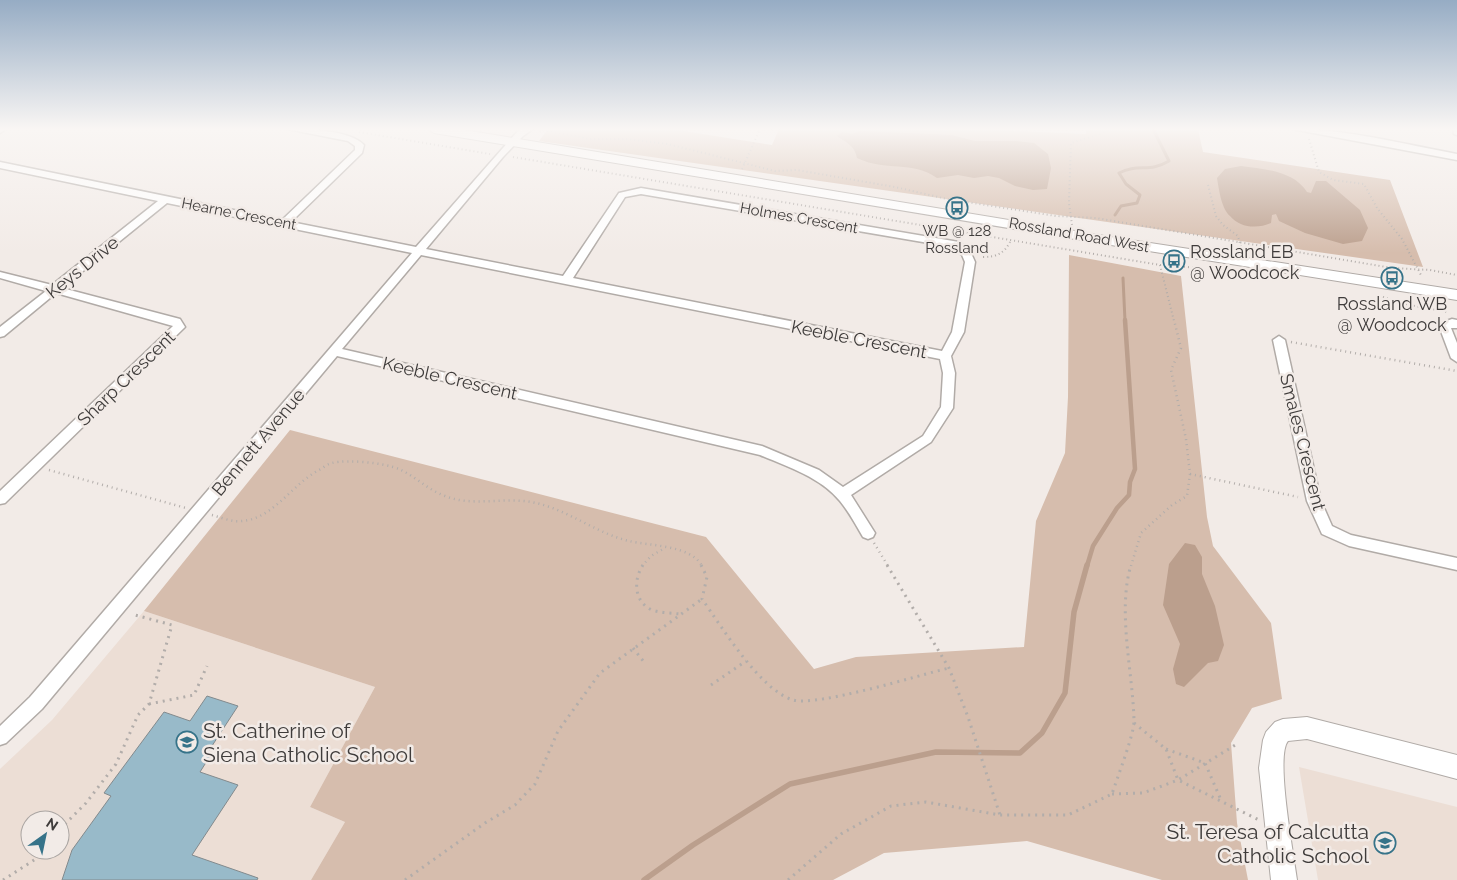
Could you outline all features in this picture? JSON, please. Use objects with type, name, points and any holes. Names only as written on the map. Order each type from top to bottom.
[{"type":"main road","name":"Rossland Road West","points":[[691,170],[1072,234],[1457,295]]},
{"type":"main road","points":[[1284,880],[1271,768],[1274,740],[1283,730],[1307,728],[1457,767]]},
{"type":"street","name":"Hearne Crescent","points":[[24,170],[419,250]]},
{"type":"street","points":[[285,223],[340,170]]},
{"type":"street","name":"Bennett Avenue","points":[[0,737],[36,703],[487,170]]},
{"type":"street","name":"Holmes Crescent","points":[[566,280],[622,195],[641,191],[955,244],[966,252],[970,262],[958,332],[945,356]]},
{"type":"street","name":"Keys Drive","points":[[0,333],[165,200]]},
{"type":"street","name":"Keeble Crescent","points":[[334,351],[762,451],[804,469],[830,484],[842,494],[927,439],[947,408],[950,373],[945,356],[419,250]]},
{"type":"street","points":[[0,275],[56,288]]},
{"type":"street","name":"Sharp Crescent","points":[[0,499],[179,327],[176,322],[56,288]]},
{"type":"street","points":[[1457,324],[1452,323],[1445,326],[1457,358]]},
{"type":"street","name":"Smales Crescent","points":[[1279,340],[1314,501],[1327,530],[1349,540],[1457,564]]},
{"type":"street","points":[[842,494],[868,533]]},
{"type":"path","points":[[592,170],[1160,265],[1181,348],[1171,370],[1186,439],[1190,474],[1187,496],[1172,505],[1141,533],[1126,582],[1128,664],[1134,723],[1112,794]]},
{"type":"path","points":[[736,179],[741,170]]},
{"type":"path","points":[[768,170],[775,172],[796,170]]},
{"type":"path","points":[[797,170],[896,186],[947,199],[1072,218],[1096,218],[1392,268],[1457,275]]},
{"type":"path","points":[[1070,170],[1069,203],[1072,218],[1072,234]]},
{"type":"path","points":[[1318,170],[1334,180],[1364,184],[1377,208],[1402,239],[1431,291]]},
{"type":"path","points":[[1208,185],[1216,216],[1238,236],[1245,262]]},
{"type":"path","points":[[984,257],[1000,256],[1006,251],[1011,239]]},
{"type":"path","points":[[1279,340],[1457,371]]},
{"type":"path","points":[[36,465],[233,521],[255,520],[273,508],[308,476],[332,463],[368,462],[399,469],[444,496],[459,500],[532,502],[560,511],[602,532],[629,541],[680,550],[699,561],[707,577],[702,599],[600,673],[558,731],[536,784],[515,805],[485,823],[405,880]]},
{"type":"path","points":[[1190,474],[1314,501]]},
{"type":"path","points":[[868,533],[949,668],[968,717],[1000,815]]},
{"type":"path","points":[[667,548],[657,552],[645,562],[638,572],[636,589],[641,601],[652,610],[681,614]]},
{"type":"path","points":[[702,599],[746,661],[768,685],[793,700],[824,699],[949,668]]},
{"type":"path","points":[[70,819],[86,803],[116,764],[138,715],[149,704],[172,625],[135,615]]},
{"type":"path","points":[[633,648],[644,662]]},
{"type":"path","points":[[711,685],[746,661]]},
{"type":"path","points":[[149,704],[194,695],[207,666]]},
{"type":"path","points":[[1134,723],[1166,749],[1205,763],[1221,800]]},
{"type":"path","points":[[788,880],[841,834],[891,806],[926,802],[1000,815],[1068,815],[1112,794],[1143,793],[1178,780],[1238,744]]},
{"type":"path","points":[[1166,749],[1178,780],[1278,830]]},
{"type":"path","points":[[3,880],[34,860]]},
{"type":"shaded area","points":[[743,170],[1324,170],[1390,180],[1423,267]]},
{"type":"shaded area","points":[[921,170],[1051,170],[1047,189],[1033,190],[1015,186],[999,178],[988,176],[974,178],[958,175],[937,178]]},
{"type":"shaded area","points":[[1224,170],[1269,170],[1286,175],[1301,185],[1307,192],[1311,193],[1316,181],[1326,181],[1360,210],[1368,228],[1362,241],[1343,244],[1305,233],[1279,221],[1276,214],[1272,215],[1271,223],[1266,225],[1255,227],[1244,225],[1234,220],[1224,208],[1217,178]]},
{"type":"shaded area","points":[[1069,255],[1181,276],[1207,517],[1213,546],[1271,623],[1282,699],[1252,708],[1231,743],[1237,823],[1248,880],[1162,880],[1027,841],[884,853],[833,880],[311,880],[345,822],[310,807],[375,687],[144,611],[290,430],[706,537],[814,669],[856,657],[1024,647],[1036,521],[1065,453],[1068,397]]},
{"type":"shaded area","points":[[1185,543],[1195,545],[1202,557],[1202,574],[1215,606],[1224,645],[1218,661],[1208,663],[1184,687],[1176,684],[1173,669],[1180,644],[1163,605],[1169,564]]},
{"type":"shaded area","name":"St. Catherine of Siena Catholic School","points":[[144,611],[375,687],[310,807],[345,822],[311,880],[0,880],[0,769],[52,720]]},
{"type":"shaded area","name":"St. Teresa of Calcutta Catholic School","points":[[1299,767],[1457,807],[1457,880],[1318,880]]},
{"type":"building","points":[[207,696],[238,706],[208,752],[212,753],[200,772],[238,785],[192,855],[258,878],[257,880],[62,880],[72,850],[111,796],[104,793],[164,712],[190,721]]},
{"type":"waterway","points":[[1115,215],[1121,206],[1137,203],[1140,195],[1126,184],[1119,173],[1126,170]]},
{"type":"waterway","points":[[1123,278],[1125,321]]},
{"type":"waterway","points":[[1087,566],[1093,546],[1117,508],[1129,495],[1130,482],[1135,469],[1125,320]]},
{"type":"waterway","points":[[644,880],[693,845],[790,784],[936,752],[1020,753],[1042,733],[1065,693],[1074,612],[1087,565]]},
{"type":"place","name":"WB @ 128 Rossland","points":[[957,208]]},
{"type":"place","name":"Rossland EB @ Woodcock","points":[[1174,261]]},
{"type":"place","name":"Rossland WB @ Woodcock","points":[[1392,278]]},
{"type":"place","name":"St. Catherine of Siena Catholic School","points":[[187,742]]},
{"type":"place","name":"St. Teresa of Calcutta Catholic School","points":[[1385,843]]}]
